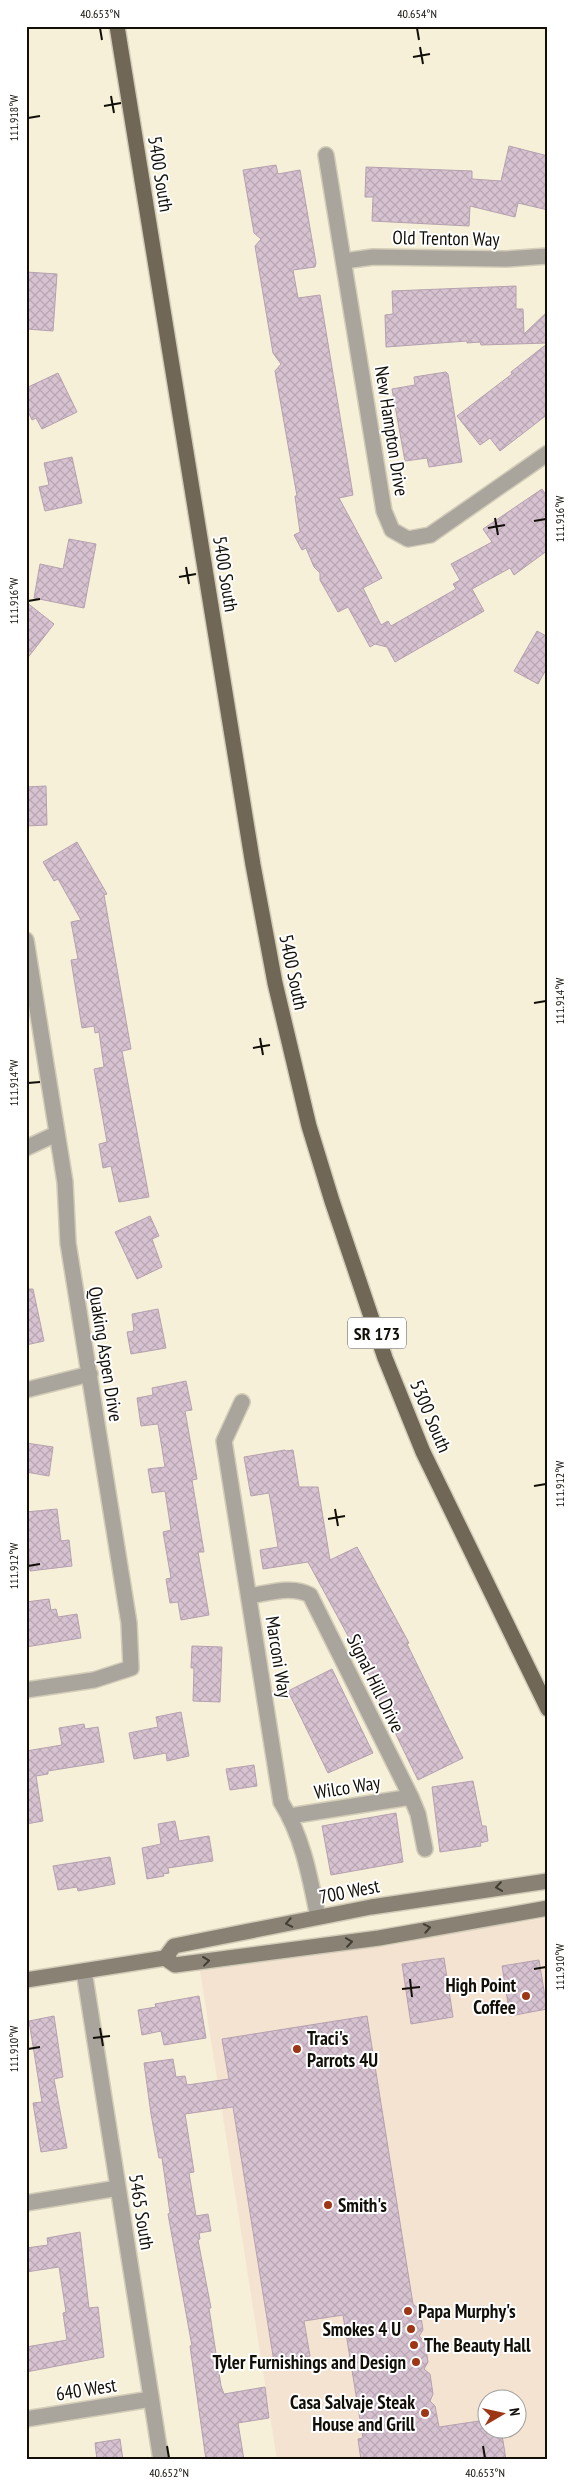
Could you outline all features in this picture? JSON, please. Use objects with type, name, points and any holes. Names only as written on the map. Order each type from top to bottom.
[{"type":"main road","name":"5400 South","points":[[117,26],[258,892],[275,983],[309,1126]]},
{"type":"main road","name":"5300 South","points":[[309,1126],[385,1358],[423,1452],[548,1709]]},
{"type":"main road","name":"700 West","points":[[26,1980],[165,1958],[174,1946],[371,1906],[548,1881]]},
{"type":"main road","name":"700 West","points":[[165,1958],[175,1965],[239,1957],[379,1938],[548,1908]]},
{"type":"street","name":"New Hampton Drive","points":[[326,155],[384,511],[392,530],[408,539],[430,535],[548,453]]},
{"type":"street","name":"Old Trenton Way","points":[[344,261],[373,257],[506,259],[548,256]]},
{"type":"street","name":"Quaking Aspen Drive","points":[[26,940],[65,1182],[68,1243],[129,1623],[131,1668],[94,1680],[26,1690]]},
{"type":"street","points":[[26,1148],[56,1134]]},
{"type":"street","points":[[26,1390],[90,1374]]},
{"type":"street","name":"Marconi Way","points":[[242,1402],[224,1441],[281,1802],[290,1816],[308,1871],[318,1917]]},
{"type":"street","name":"Signal Hill Drive","points":[[249,1596],[288,1590],[301,1590],[310,1595],[411,1798],[418,1814],[425,1849]]},
{"type":"street","name":"Wilco Way","points":[[290,1816],[411,1798]]},
{"type":"street","name":"5465 South","points":[[84,1971],[161,2460]]},
{"type":"street","points":[[26,2203],[118,2188]]},
{"type":"street","name":"640 West","points":[[26,2419],[152,2399]]},
{"type":"shaded area","points":[[548,1918],[548,2460],[277,2460],[200,1971]]},
{"type":"building","points":[[509,146],[548,156],[548,210],[518,203],[515,217],[470,206],[469,226],[372,221],[373,197],[365,197],[366,167],[472,171],[472,179],[501,181]]},
{"type":"building","points":[[276,165],[278,174],[300,170],[316,263],[315,267],[293,270],[298,298],[320,295],[353,495],[339,498],[382,578],[363,588],[381,625],[388,621],[391,626],[456,589],[453,584],[460,580],[451,564],[492,542],[483,529],[542,489],[548,498],[548,550],[514,575],[510,568],[472,589],[484,611],[395,662],[387,647],[375,644],[370,647],[348,607],[338,612],[320,580],[320,573],[314,567],[306,548],[302,550],[294,535],[300,532],[295,496],[297,496],[275,371],[281,364],[273,353],[255,246],[261,239],[254,233],[243,170]]},
{"type":"building","points":[[26,272],[57,274],[53,331],[27,329]]},
{"type":"building","points":[[516,286],[516,309],[523,309],[524,334],[548,311],[548,343],[481,345],[480,342],[467,343],[467,341],[386,347],[385,315],[393,314],[392,291]]},
{"type":"building","points":[[548,343],[548,414],[500,451],[490,438],[480,445],[457,416],[512,374],[511,372]]},
{"type":"building","points":[[446,372],[448,374],[462,462],[429,467],[427,458],[405,461],[392,389],[415,385],[414,377]]},
{"type":"building","points":[[58,373],[77,412],[42,429],[36,418],[32,420],[26,407],[26,388]]},
{"type":"building","points":[[72,457],[82,503],[45,511],[39,487],[49,485],[44,463]]},
{"type":"building","points":[[69,539],[96,544],[84,608],[34,598],[40,564],[63,569]]},
{"type":"building","points":[[26,602],[54,624],[26,660]]},
{"type":"building","points":[[537,631],[548,637],[548,666],[538,684],[514,671]]},
{"type":"building","points":[[46,786],[47,825],[26,826],[26,787]]},
{"type":"building","points":[[77,842],[107,894],[104,895],[131,1049],[122,1051],[149,1197],[119,1202],[111,1166],[103,1168],[99,1144],[107,1142],[94,1069],[104,1067],[99,1032],[95,1033],[94,1026],[82,1028],[71,960],[78,959],[71,922],[81,920],[58,879],[54,881],[43,862]]},
{"type":"building","points":[[150,1216],[159,1236],[152,1239],[162,1267],[137,1279],[115,1232]]},
{"type":"building","points":[[26,1289],[33,1289],[44,1341],[26,1345]]},
{"type":"building","points":[[158,1309],[166,1348],[131,1354],[127,1332],[134,1331],[132,1314]]},
{"type":"building","points":[[186,1381],[192,1410],[185,1411],[197,1479],[192,1480],[204,1552],[198,1552],[209,1615],[181,1620],[178,1602],[170,1603],[166,1579],[171,1578],[163,1532],[171,1530],[165,1491],[152,1493],[148,1469],[165,1467],[158,1424],[141,1426],[137,1398],[153,1395],[152,1388]]},
{"type":"building","points":[[26,1443],[53,1447],[49,1476],[26,1472]]},
{"type":"building","points":[[293,1450],[299,1487],[318,1487],[330,1560],[357,1547],[409,1643],[407,1644],[463,1758],[418,1780],[370,1681],[372,1680],[308,1562],[263,1569],[260,1550],[278,1547],[272,1510],[269,1493],[251,1496],[244,1457]]},
{"type":"building","points":[[57,1509],[61,1541],[69,1540],[72,1566],[30,1571],[26,1512]]},
{"type":"building","points":[[49,1599],[51,1610],[56,1609],[58,1617],[77,1614],[81,1638],[26,1647],[26,1602]]},
{"type":"building","points":[[192,1646],[222,1647],[220,1702],[193,1701],[194,1668],[191,1668]]},
{"type":"building","points":[[332,1669],[373,1753],[328,1773],[288,1691]]},
{"type":"building","points":[[181,1712],[189,1756],[167,1761],[166,1753],[134,1759],[129,1733],[158,1727],[156,1717]]},
{"type":"building","points":[[84,1724],[85,1729],[98,1727],[104,1762],[48,1771],[48,1774],[36,1776],[43,1821],[26,1824],[26,1751],[62,1745],[59,1728]]},
{"type":"building","points":[[254,1765],[257,1786],[230,1790],[226,1769]]},
{"type":"building","points":[[473,1781],[482,1826],[486,1826],[488,1841],[480,1843],[481,1846],[440,1852],[432,1787]]},
{"type":"building","points":[[396,1813],[403,1862],[331,1875],[322,1826]]},
{"type":"building","points":[[175,1821],[179,1841],[209,1836],[213,1861],[168,1868],[169,1873],[163,1874],[164,1876],[147,1879],[142,1848],[161,1844],[158,1824]]},
{"type":"building","points":[[110,1857],[115,1884],[78,1891],[77,1887],[58,1890],[53,1866]]},
{"type":"building","points":[[444,1958],[453,2017],[411,2024],[402,1964]]},
{"type":"building","name":"High Point Coffee","points":[[539,1960],[547,2009],[510,2016],[502,1966]]},
{"type":"building","points":[[199,1996],[206,2038],[164,2045],[161,2031],[142,2035],[138,2010],[156,2007],[155,2004]]},
{"type":"building","points":[[54,2016],[63,2077],[54,2079],[67,2148],[41,2152],[33,2103],[42,2102],[29,2021]]},
{"type":"building","points":[[367,2016],[413,2304],[420,2310],[423,2330],[419,2336],[425,2342],[428,2362],[424,2369],[430,2374],[433,2394],[430,2401],[435,2406],[439,2427],[476,2421],[476,2438],[503,2438],[506,2460],[361,2460],[358,2439],[363,2438],[343,2315],[304,2321],[310,2356],[274,2362],[233,2107],[185,2114],[194,2172],[189,2173],[196,2216],[208,2214],[211,2231],[199,2233],[200,2239],[198,2240],[211,2308],[209,2308],[221,2386],[224,2394],[265,2387],[269,2418],[238,2423],[244,2460],[206,2460],[190,2346],[192,2346],[168,2214],[170,2213],[162,2158],[159,2158],[144,2063],[173,2059],[176,2077],[185,2076],[187,2085],[229,2079],[222,2039]]},
{"type":"building","points":[[80,2232],[89,2308],[98,2307],[104,2357],[26,2372],[26,2347],[67,2340],[63,2313],[66,2312],[59,2267],[26,2272],[26,2248],[48,2245],[47,2238]]},
{"type":"building","points":[[120,2439],[123,2460],[97,2460],[95,2443]]},
{"type":"place","name":"High Point Coffee","points":[[526,1996]]},
{"type":"place","name":"Traci's Parrots 4U","points":[[297,2049]]},
{"type":"place","name":"Smith's","points":[[328,2205]]},
{"type":"place","name":"Papa Murphy's","points":[[408,2311]]},
{"type":"place","name":"Smokes 4 U","points":[[411,2329]]},
{"type":"place","name":"The Beauty Hall","points":[[414,2345]]},
{"type":"place","name":"Tyler Furnishings and Design","points":[[416,2362]]},
{"type":"place","name":"Casa Salvaje Steak House and Grill","points":[[425,2413]]}]
